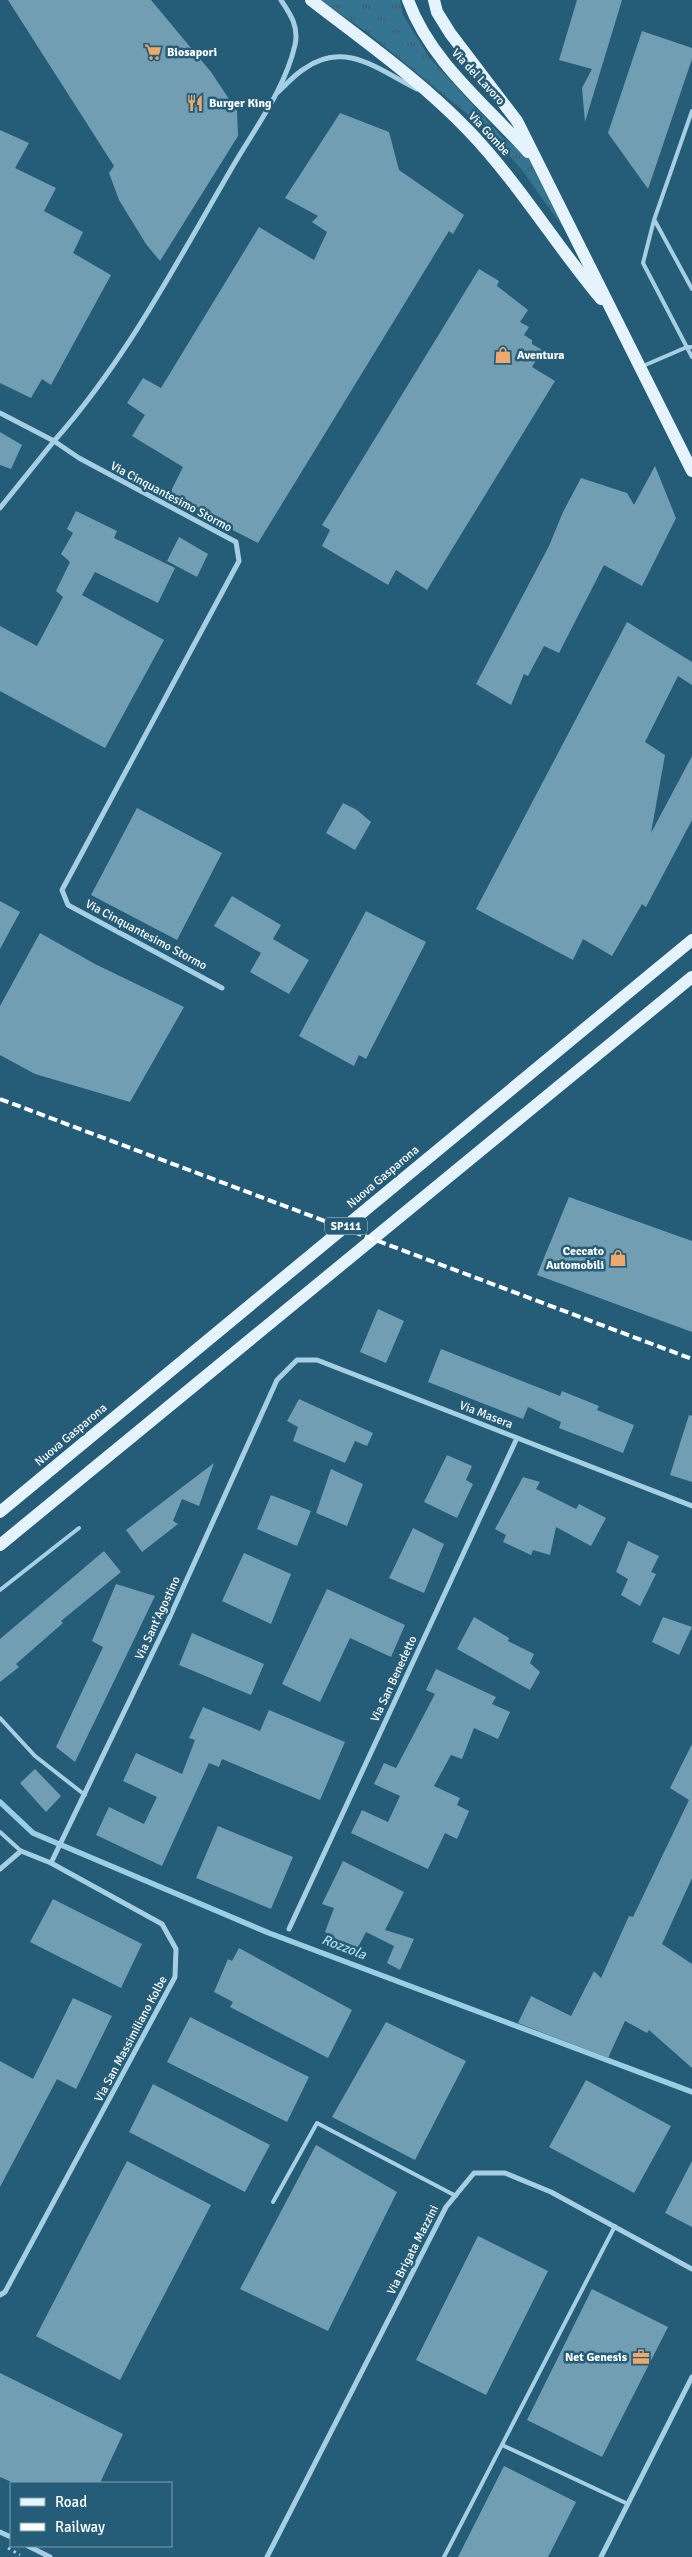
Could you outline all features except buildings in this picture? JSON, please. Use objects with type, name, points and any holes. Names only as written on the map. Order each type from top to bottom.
[{"type":"main road","name":"Via Gombe","points":[[311,0],[434,98],[468,130],[508,174],[578,272],[616,317]]},
{"type":"main road","name":"Via del Lavoro","points":[[408,0],[424,35],[441,59],[539,165]]},
{"type":"main road","name":"Via Gombe","points":[[434,0],[437,12],[450,33],[517,121],[642,367],[692,471]]},
{"type":"main road","name":"Nuova Gasparona","points":[[0,1512],[692,940]]},
{"type":"main road","name":"SP111","points":[[0,1545],[692,977]]},
{"type":"street","points":[[0,508],[85,406],[153,304],[276,94],[295,44],[296,26],[281,0]]},
{"type":"street","points":[[276,94],[304,69],[318,62],[335,57],[354,57],[381,68],[434,98]]},
{"type":"street","points":[[0,413],[54,441]]},
{"type":"street","name":"Via Cinquantesimo Stormo","points":[[54,441],[79,458],[236,542],[239,561],[62,890],[68,904],[222,988]]},
{"type":"street","name":"Via Masera","points":[[278,1380],[296,1360],[317,1360],[692,1506]]},
{"type":"street","name":"Via Sant'Agostino","points":[[51,1863],[168,1621],[278,1380]]},
{"type":"street","name":"Via San Benedetto","points":[[289,1929],[516,1438]]},
{"type":"street","points":[[0,1869],[21,1851]]},
{"type":"street","name":"Via San Massimiliano Kolbe","points":[[0,2295],[5,2292],[175,1977],[176,1949],[162,1924],[51,1863],[21,1851]]},
{"type":"street","name":"Via Brigata Mazzini","points":[[267,2557],[446,2207],[474,2173],[505,2173],[551,2192],[692,2269]]},
{"type":"street","points":[[601,2557],[692,2377]]},
{"type":"street","points":[[30,2547],[50,2557]]},
{"type":"lane","points":[[692,111],[654,220],[643,263],[692,357]]},
{"type":"lane","points":[[654,220],[692,289]]},
{"type":"lane","points":[[642,367],[687,347],[692,347]]},
{"type":"lane","points":[[0,1590],[80,1528]]},
{"type":"lane","points":[[0,1718],[34,1756],[85,1795]]},
{"type":"lane","points":[[0,1832],[21,1851]]},
{"type":"lane","points":[[273,2202],[317,2123],[456,2196]]},
{"type":"lane","points":[[444,2557],[615,2226]]},
{"type":"lane","points":[[502,2446],[628,2504]]},
{"type":"path","points":[[0,2545],[25,2557]]},
{"type":"green space","points":[[320,0],[400,0],[403,15],[429,57],[503,138],[528,155],[565,224],[562,226],[522,170],[488,131],[368,33]]},
{"type":"waterway","name":"Rozzola","points":[[0,1802],[33,1833],[269,1933],[692,2092]]},
{"type":"railway","points":[[0,1099],[692,1359]]},
{"type":"place","name":"Biosapori","points":[[153,52]]},
{"type":"place","name":"Burger King","points":[[195,103]]},
{"type":"place","name":"Aventura","points":[[503,355]]},
{"type":"place","name":"Ceccato Automobili","points":[[618,1258]]},
{"type":"place","name":"Net Genesis","points":[[641,2357]]}]
